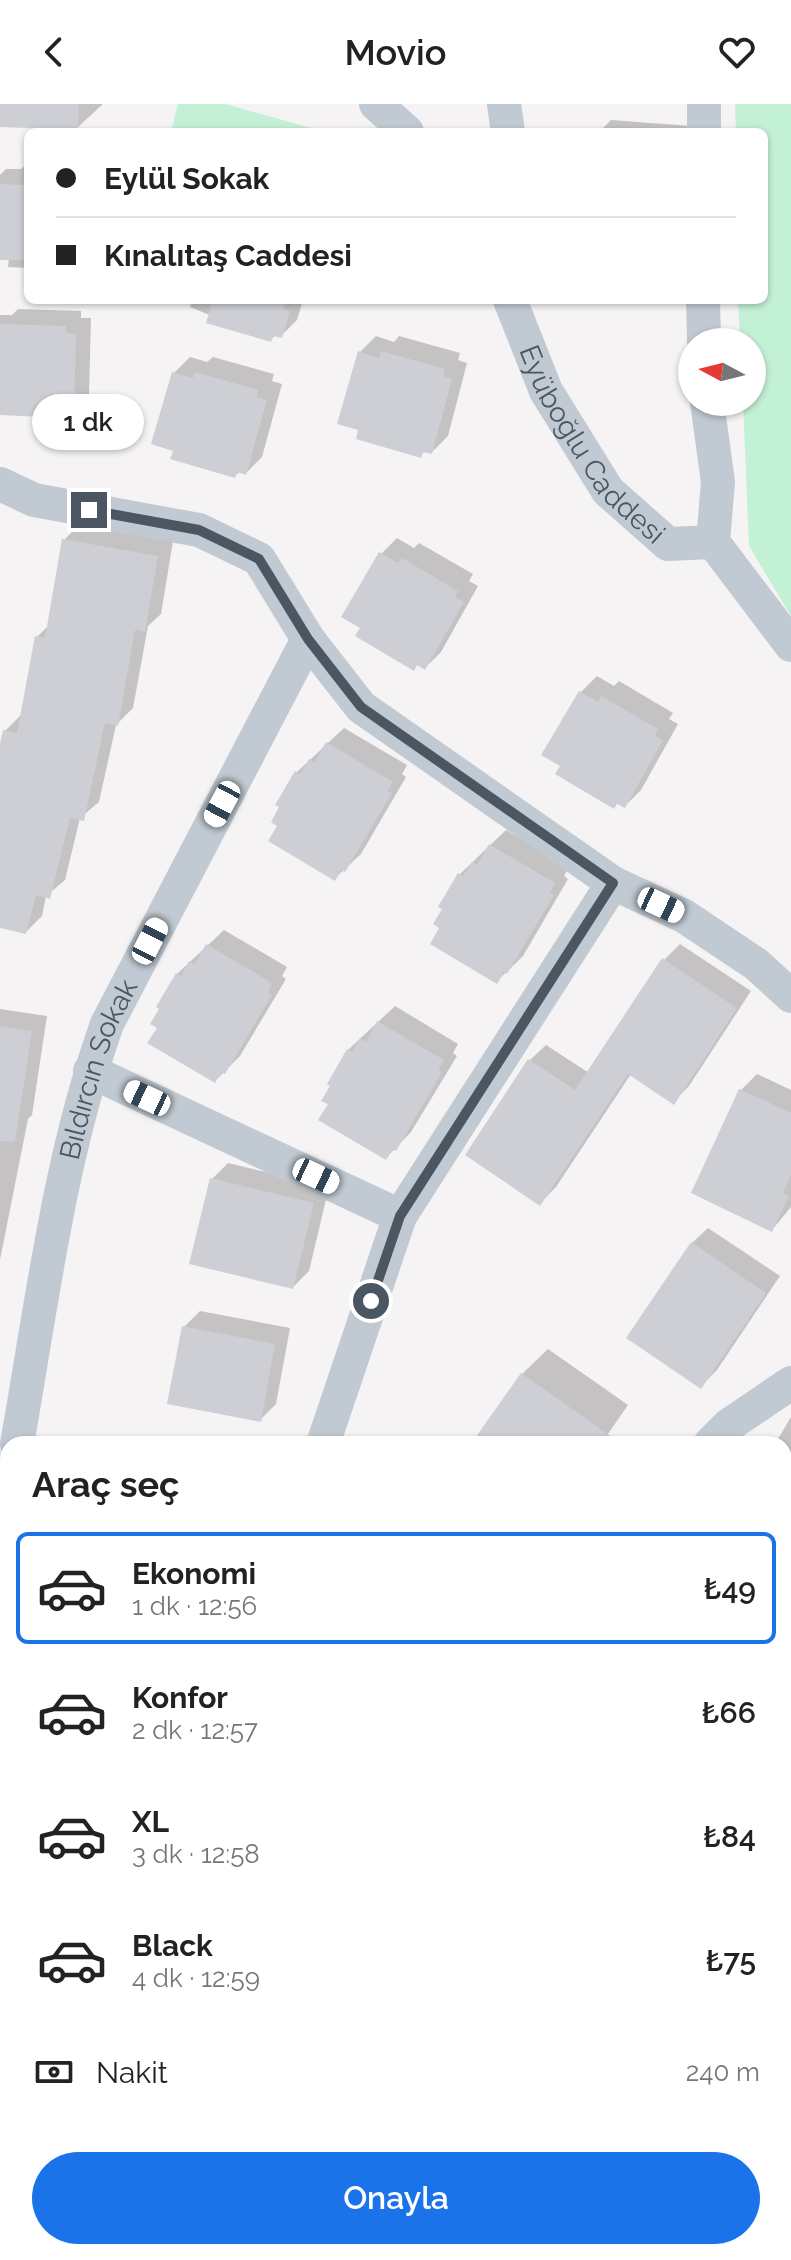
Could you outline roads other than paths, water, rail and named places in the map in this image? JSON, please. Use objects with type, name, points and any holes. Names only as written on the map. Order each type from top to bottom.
[{"type":"street","points":[[376,104],[403,128]]},
{"type":"street","points":[[504,104],[507,128]]},
{"type":"street","points":[[704,104],[704,128]]},
{"type":"street","name":"Eyüboğlu Caddesi","points":[[512,304],[546,391],[608,491],[668,544],[713,542],[718,482],[709,416]]},
{"type":"street","points":[[703,304],[704,328]]},
{"type":"street","points":[[0,484],[34,500],[199,530],[259,559],[308,639],[361,707],[613,883],[684,916],[756,964],[791,996]]},
{"type":"street","points":[[713,542],[791,645]]},
{"type":"street","name":"Bıldırcın Sokak","points":[[18,1436],[64,1176],[90,1071],[107,1024],[308,639]]},
{"type":"street","points":[[326,1436],[400,1216],[613,883]]},
{"type":"street","points":[[90,1071],[400,1216]]},
{"type":"street","points":[[718,1436],[729,1425],[791,1383]]}]
